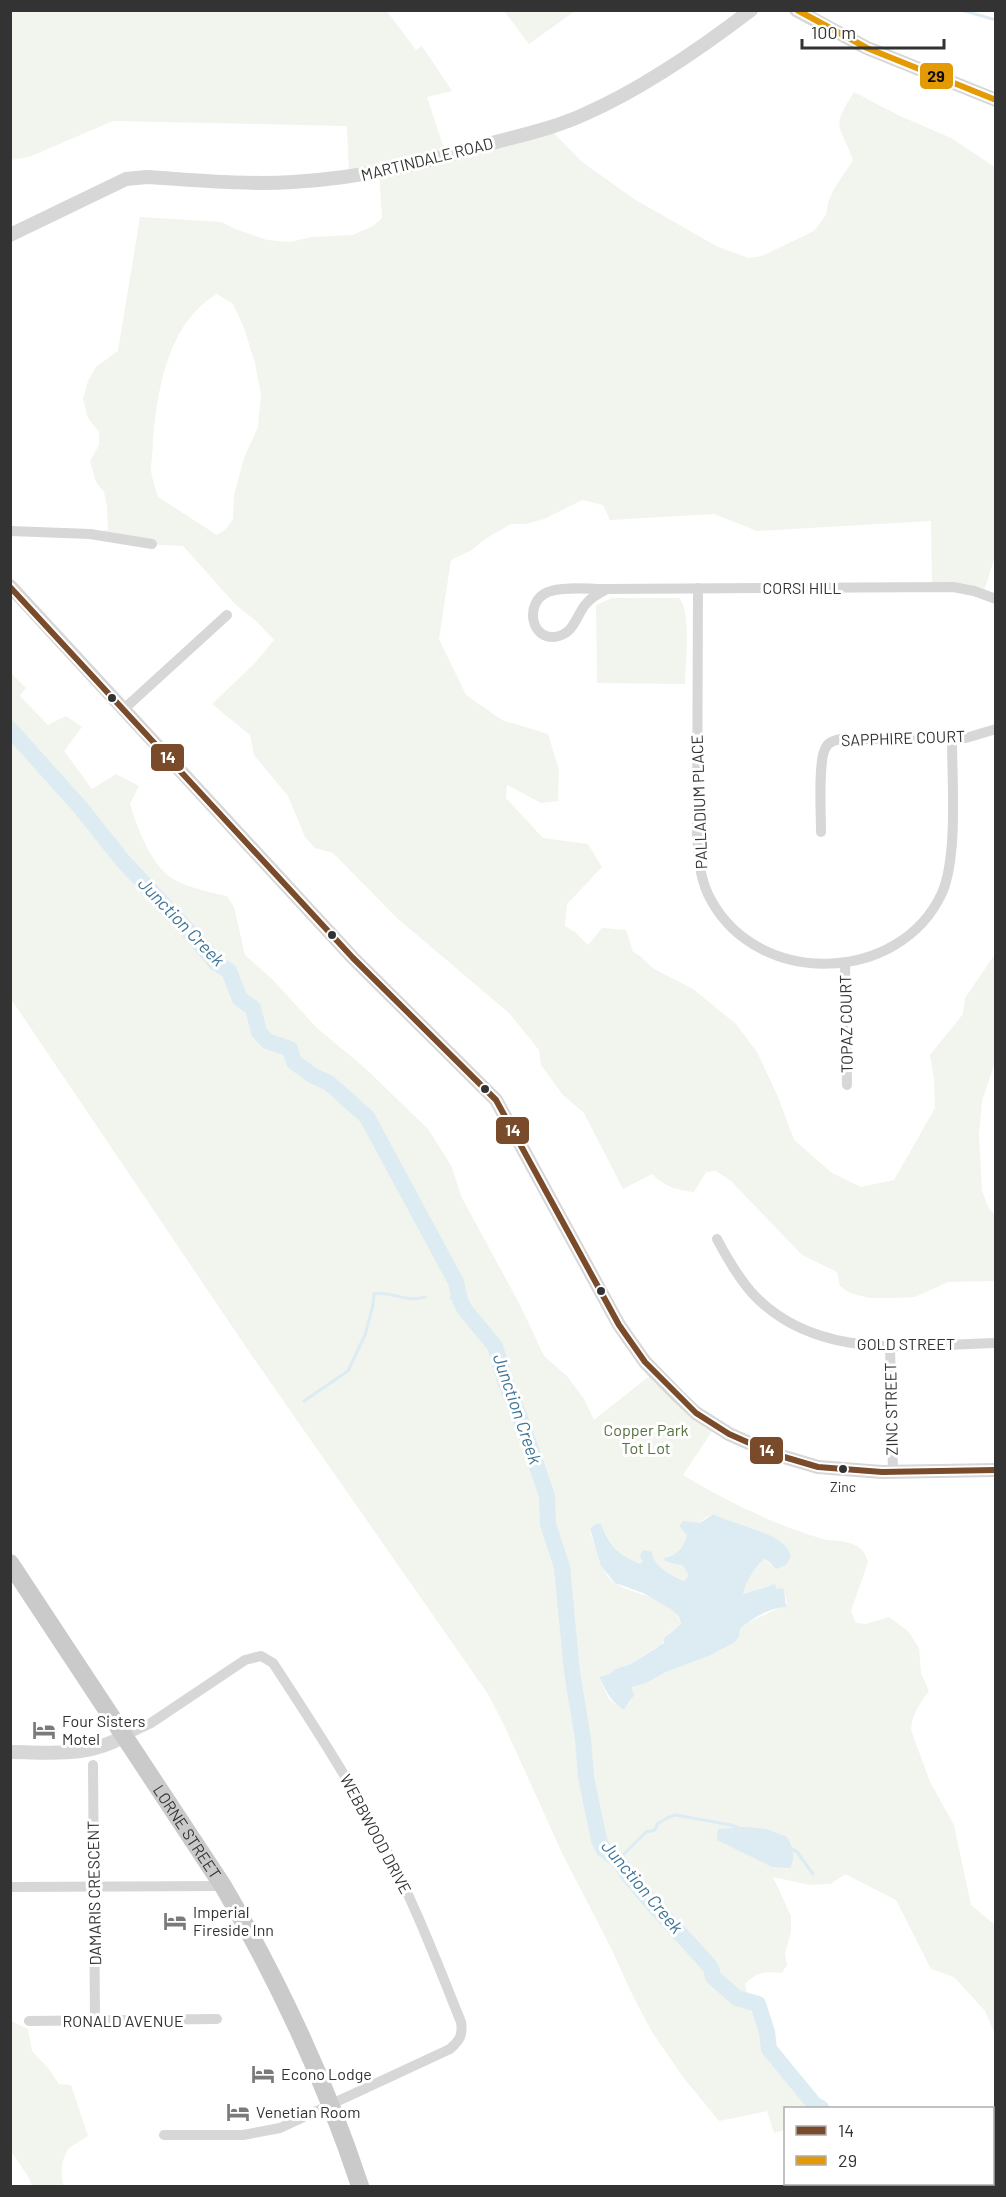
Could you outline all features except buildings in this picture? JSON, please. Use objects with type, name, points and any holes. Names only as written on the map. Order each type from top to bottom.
[{"type":"main road","name":"LORNE STREET","points":[[13,1573],[124,1736],[241,1916],[308,2055],[360,2187]]},
{"type":"street","name":"MARTINDALE ROAD","points":[[10,235],[126,179],[147,177],[290,182],[350,177],[406,166],[532,132],[586,114],[629,91],[700,47],[751,10]]},
{"type":"street","points":[[796,10],[867,48],[996,100]]},
{"type":"street","points":[[10,531],[90,534],[152,544]]},
{"type":"street","points":[[10,586],[125,708],[353,958],[496,1100],[619,1325],[645,1362],[696,1413],[729,1434],[774,1454],[818,1467],[865,1472],[996,1470]]},
{"type":"street","name":"CORSI HILL","points":[[608,589],[589,600],[570,629],[560,636],[546,636],[534,626],[532,616],[535,604],[547,592],[558,590],[608,589],[698,588],[953,587],[996,599]]},
{"type":"street","name":"PALLADIUM PLACE","points":[[698,588],[697,834],[700,874],[710,900],[726,921],[749,942],[772,954],[794,960],[845,963],[870,958],[891,949],[908,937],[926,919],[943,890],[951,860],[952,739]]},
{"type":"street","points":[[125,708],[226,615]]},
{"type":"street","name":"SAPPHIRE COURT","points":[[821,831],[822,762],[826,747],[831,741],[966,738],[996,729]]},
{"type":"street","name":"TOPAZ COURT","points":[[845,963],[847,1085]]},
{"type":"street","name":"GOLD STREET","points":[[717,1239],[736,1272],[753,1293],[783,1318],[805,1331],[856,1345],[996,1343]]},
{"type":"street","name":"ZINC STREET","points":[[890,1346],[893,1472]]},
{"type":"street","name":"WEBBWOOD DRIVE","points":[[124,1736],[151,1723],[245,1660],[261,1656],[273,1663],[346,1776],[382,1840],[412,1904],[463,2031],[462,2037],[450,2049],[280,2128],[243,2135],[164,2136]]},
{"type":"street","points":[[10,1752],[91,1751],[106,1747],[124,1736]]},
{"type":"street","name":"DAMARIS CRESCENT","points":[[93,1766],[95,2020]]},
{"type":"street","points":[[10,1887],[223,1886]]},
{"type":"street","name":"RONALD AVENUE","points":[[29,2021],[217,2019]]},
{"type":"green space","points":[[386,10],[416,50],[422,46],[452,91],[427,97],[446,155],[547,126],[581,161],[634,199],[718,247],[749,258],[762,256],[814,231],[826,215],[834,189],[853,160],[841,132],[840,120],[854,92],[898,115],[951,138],[995,167],[996,553],[983,594],[932,588],[931,521],[757,531],[714,514],[610,520],[603,505],[582,500],[544,519],[526,524],[511,524],[485,539],[472,550],[451,560],[439,639],[466,695],[502,720],[548,734],[559,770],[558,801],[541,803],[507,785],[506,798],[543,838],[588,844],[602,867],[567,904],[565,926],[588,945],[602,928],[626,930],[633,952],[654,969],[693,989],[736,1024],[757,1052],[778,1097],[794,1140],[832,1173],[861,1187],[894,1180],[935,1108],[930,1055],[963,1014],[965,998],[995,954],[995,1062],[982,1101],[979,1134],[982,1190],[988,1207],[995,1215],[995,1281],[948,1282],[915,1297],[869,1298],[850,1293],[840,1286],[837,1272],[802,1255],[731,1181],[716,1171],[706,1172],[694,1192],[672,1187],[652,1174],[623,1189],[584,1113],[563,1095],[541,1065],[539,1050],[509,1013],[398,919],[333,853],[315,848],[305,837],[288,796],[254,755],[250,735],[212,704],[255,663],[274,640],[236,605],[183,546],[144,544],[90,534],[108,530],[107,507],[104,492],[96,482],[90,461],[99,445],[99,432],[88,418],[83,399],[88,381],[96,367],[118,351],[140,217],[222,222],[267,240],[291,242],[311,237],[353,235],[373,226],[382,218],[379,173],[349,177],[347,126],[113,121],[29,157],[11,160],[11,11]],"holes":[[[217,294],[233,304],[244,328],[255,363],[261,395],[258,427],[244,458],[234,495],[233,519],[225,530],[217,535],[158,497],[151,463],[162,380],[176,340],[200,306]]]},
{"type":"green space","points":[[504,11],[575,11],[529,44]]},
{"type":"green space","points":[[612,598],[679,598],[683,605],[687,626],[685,684],[597,683],[596,605]]},
{"type":"green space","name":"Copper Park Tot Lot","points":[[10,672],[26,688],[20,696],[48,725],[66,716],[82,727],[64,751],[92,789],[116,774],[139,786],[130,804],[145,844],[163,870],[170,877],[182,883],[227,896],[234,907],[245,955],[272,979],[317,1028],[366,1069],[428,1129],[452,1167],[461,1196],[520,1305],[544,1356],[567,1376],[584,1399],[594,1420],[653,1373],[715,1427],[683,1475],[716,1494],[769,1519],[823,1539],[850,1543],[863,1551],[868,1562],[851,1611],[856,1623],[865,1624],[889,1617],[908,1631],[919,1648],[921,1673],[929,1691],[915,1714],[911,1730],[930,1782],[954,1825],[971,1905],[995,1925],[995,2034],[985,2011],[954,1977],[931,1969],[896,1900],[845,1874],[831,1884],[810,1885],[773,1877],[791,1916],[791,1932],[785,1953],[787,1965],[782,1973],[762,1973],[745,1984],[749,2002],[757,2004],[766,2032],[768,2049],[817,2107],[784,2107],[784,2130],[774,2133],[767,2111],[719,2121],[683,2077],[652,2032],[562,1853],[488,1694],[250,1353],[11,999]],"holes":[[[713,1514],[777,1540],[791,1557],[772,1566],[764,1559],[748,1580],[743,1594],[770,1585],[777,1590],[784,1589],[787,1604],[747,1623],[709,1656],[631,1687],[631,1701],[624,1710],[609,1699],[599,1677],[631,1664],[661,1646],[669,1633],[681,1624],[677,1615],[670,1608],[611,1580],[602,1565],[590,1529],[597,1523],[601,1524],[612,1544],[626,1557],[641,1565],[652,1555],[661,1567],[684,1581],[688,1574],[683,1566],[665,1558],[679,1552],[685,1544],[687,1535],[706,1517]]]},
{"type":"green space","points":[[11,2021],[28,2029],[32,2051],[59,2084],[71,2085],[88,2136],[71,2147],[63,2159],[64,2186],[32,2186],[11,2151]]},
{"type":"green space","points":[[843,2185],[993,2186],[845,2186]]},
{"type":"shaded area","points":[[713,1514],[769,1535],[786,1548],[791,1557],[786,1565],[776,1569],[764,1559],[751,1575],[743,1594],[775,1584],[777,1590],[784,1589],[786,1607],[768,1611],[755,1618],[740,1629],[735,1642],[709,1656],[666,1672],[646,1683],[631,1687],[634,1695],[624,1710],[612,1699],[599,1677],[631,1664],[664,1643],[664,1638],[681,1624],[679,1617],[671,1609],[643,1593],[615,1583],[601,1566],[590,1529],[597,1523],[601,1524],[616,1549],[640,1564],[643,1562],[640,1556],[643,1550],[652,1552],[659,1566],[684,1581],[688,1574],[683,1566],[665,1561],[664,1558],[676,1553],[684,1544],[687,1535],[679,1526],[683,1521],[700,1523]]},
{"type":"shaded area","points":[[745,1827],[766,1829],[787,1837],[793,1853],[790,1868],[772,1867],[717,1840],[718,1829]]},
{"type":"waterway","points":[[961,10],[996,20]]},
{"type":"waterway","name":"Junction Creek","points":[[10,729],[80,807],[123,861],[216,963],[229,971],[240,999],[253,1008],[259,1032],[267,1041],[290,1049],[294,1062],[312,1075],[329,1083],[367,1117],[456,1282],[465,1310],[495,1346],[505,1381],[547,1496],[548,1524],[562,1567],[572,1672],[583,1739],[586,1777],[599,1840],[604,1850],[618,1860],[658,1910],[711,1968],[713,1977],[737,1998],[758,2004],[767,2032],[769,2049],[819,2107]]},
{"type":"waterway","points":[[304,1401],[348,1371],[365,1335],[374,1294],[412,1299],[425,1297]]},
{"type":"waterway","points":[[451,1298],[460,1300]]},
{"type":"waterway","points":[[618,1860],[646,1832],[655,1830],[657,1824],[676,1815],[739,1828]]},
{"type":"waterway","points":[[791,1848],[797,1852],[813,1874]]},
{"type":"transit line","name":"29","points":[[797,10],[867,48],[996,100]]},
{"type":"transit line","name":"14","points":[[10,587],[353,958],[496,1100],[619,1325],[645,1362],[696,1413],[729,1434],[774,1454],[818,1467],[882,1472],[996,1470]]},
{"type":"place","name":"Zinc","points":[[843,1469]]},
{"type":"place","name":"Four Sisters Motel","points":[[44,1730]]},
{"type":"place","name":"Imperial Fireside Inn","points":[[175,1921]]},
{"type":"place","name":"Econo Lodge","points":[[263,2074]]},
{"type":"place","name":"Venetian Room","points":[[238,2112]]}]
